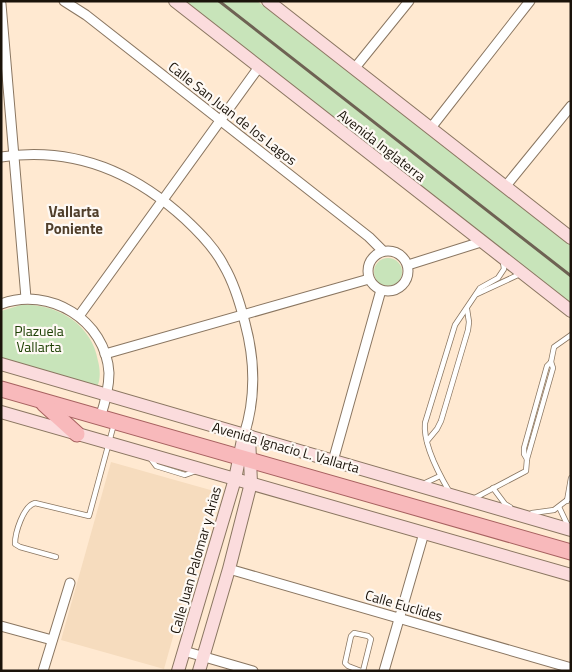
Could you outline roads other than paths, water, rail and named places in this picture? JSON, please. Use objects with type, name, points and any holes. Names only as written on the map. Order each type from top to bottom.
[{"type":"main road","name":"Avenida Ignacio L. Vallarta","points":[[1,389],[571,552]]},
{"type":"main road","points":[[41,401],[76,434]]},
{"type":"street","name":"Calle San Juan de los Lagos","points":[[64,1],[86,15],[220,120],[369,237],[383,251]]},
{"type":"street","name":"Avenida Inglaterra","points":[[175,1],[571,311]]},
{"type":"street","points":[[268,1],[571,238]]},
{"type":"street","points":[[354,69],[409,1]]},
{"type":"street","points":[[430,129],[530,1]]},
{"type":"street","points":[[1,4],[26,298]]},
{"type":"street","points":[[79,316],[259,67]]},
{"type":"street","points":[[505,187],[571,106]]},
{"type":"street","points":[[1,157],[14,155],[63,156],[90,162],[140,184],[162,199],[195,229],[224,265],[234,288],[250,341],[254,368],[245,460],[252,483],[199,671]]},
{"type":"street","points":[[408,265],[481,242]]},
{"type":"street","points":[[383,251],[396,252],[401,255],[408,265],[407,278],[400,288],[387,291],[381,290],[372,284],[369,279],[369,262],[383,251]]},
{"type":"street","points":[[105,354],[369,279]]},
{"type":"street","points":[[333,461],[381,290]]},
{"type":"street","points":[[1,304],[26,298],[45,300],[64,306],[79,316],[90,328],[105,354],[108,372],[108,420]]},
{"type":"street","name":"Avenida Ignacio L. Vallarta","points":[[1,364],[107,395],[247,432],[333,461],[571,530]]},
{"type":"street","points":[[1,412],[571,575]]},
{"type":"street","name":"Calle Juan Palomar y Arias","points":[[178,671],[235,479],[245,460]]},
{"type":"street","points":[[384,671],[424,533]]},
{"type":"street","name":"Calle Euclides","points":[[229,569],[571,668]]},
{"type":"street","points":[[43,671],[70,583]]},
{"type":"street","points":[[1,626],[52,640]]},
{"type":"street","points":[[184,651],[253,671]]},
{"type":"lane","points":[[450,495],[440,476],[427,441],[424,432],[425,423],[455,325],[480,288],[498,278],[504,269],[502,258]]},
{"type":"lane","points":[[474,296],[522,273]]},
{"type":"lane","points":[[427,441],[441,422],[463,348],[469,322],[466,309]]},
{"type":"lane","points":[[469,500],[523,474],[527,468],[527,459],[553,368],[551,362],[554,348],[571,335]]},
{"type":"lane","points":[[56,557],[20,548],[16,544],[15,539],[26,509],[29,505],[35,503],[89,516],[109,443],[108,420]]},
{"type":"lane","points":[[420,486],[440,476]]},
{"type":"lane","points":[[493,488],[505,504],[520,511],[535,514],[559,507],[569,499],[571,478]]},
{"type":"lane","points":[[559,507],[565,522],[571,530]]},
{"type":"lane","points":[[354,633],[368,636],[372,639],[362,671],[345,663],[354,633]]},
{"type":"railway","points":[[219,1],[571,276]]},
{"type":"district","name":"Vallarta Poniente","points":[[74,220]]},
{"type":"park label","name":"Plazuela Vallarta","points":[[39,338]]}]
